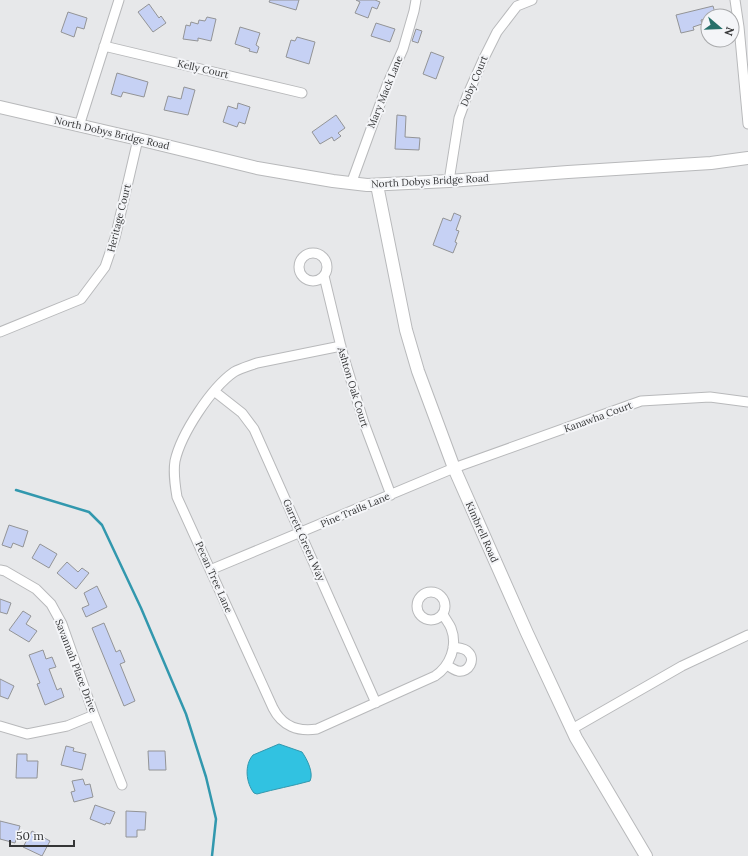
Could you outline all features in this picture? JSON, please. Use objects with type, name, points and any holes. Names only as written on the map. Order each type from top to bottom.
[{"type":"street","points":[[79,126],[119,0]]},
{"type":"street","name":"Mary Mack Lane","points":[[351,184],[387,85],[403,49],[416,0]]},
{"type":"street","name":"Doby Court","points":[[449,181],[459,118],[482,60],[497,32],[518,6],[532,0]]},
{"type":"street","points":[[735,0],[748,124]]},
{"type":"street","name":"Kelly Court","points":[[104,46],[302,93]]},
{"type":"street","name":"North Dobys Bridge Road","points":[[0,107],[256,168],[351,184],[377,185],[449,181],[711,163],[748,158]]},
{"type":"street","name":"Heritage Court","points":[[0,332],[81,299],[105,267],[116,238],[138,139]]},
{"type":"street","name":"Kimbrell Road","points":[[377,185],[406,330],[418,371],[454,468],[527,633],[572,729],[646,856]]},
{"type":"street","name":"Ashton Oak Court","points":[[324,276],[340,346],[364,423],[391,495]]},
{"type":"street","name":"Pecan Tree Lane","points":[[340,346],[257,363],[234,372],[224,380],[200,409],[178,450],[174,472],[177,497],[273,708],[284,723],[295,729],[317,729],[435,676],[447,665]]},
{"type":"street","name":"Garrett Green Way","points":[[214,391],[242,413],[252,425],[376,702]]},
{"type":"street","name":"Kanawha Court","points":[[454,468],[641,401],[710,397],[748,402]]},
{"type":"street","name":"Pine Trails Lane","points":[[210,570],[454,468]]},
{"type":"street","name":"Savannah Place Drive","points":[[0,570],[5,571],[36,589],[50,604],[62,624],[94,715],[122,786]]},
{"type":"street","points":[[443,614],[451,628],[453,637],[452,654],[447,665],[455,670],[462,671],[468,668],[472,662],[470,654],[465,649],[453,647]]},
{"type":"street","points":[[572,729],[682,666],[748,635]]},
{"type":"street","points":[[0,726],[27,734],[67,726],[94,715]]},
{"type":"water","points":[[279,744],[302,752],[311,770],[310,781],[257,794],[254,793],[249,784],[247,774],[250,759],[253,755]]},
{"type":"building","points":[[270,0],[299,0],[296,10],[269,2]]},
{"type":"building","points":[[356,0],[375,0],[380,2],[377,9],[372,7],[368,18],[355,13],[360,2]]},
{"type":"building","points":[[149,4],[159,18],[161,16],[166,23],[153,32],[138,12]]},
{"type":"building","points":[[700,9],[700,25],[693,27],[694,30],[681,33],[676,15]]},
{"type":"building","points":[[68,12],[87,18],[84,29],[77,27],[74,37],[61,32]]},
{"type":"building","points":[[207,17],[216,19],[211,41],[198,38],[198,41],[183,39],[186,25],[190,26],[191,22],[198,24],[199,20],[205,21]]},
{"type":"building","points":[[376,23],[395,29],[390,42],[371,36]]},
{"type":"building","points":[[240,27],[260,33],[256,45],[259,47],[257,53],[235,44]]},
{"type":"building","points":[[416,29],[422,31],[418,43],[412,41]]},
{"type":"building","points":[[297,37],[315,42],[309,64],[286,57],[291,40],[295,41]]},
{"type":"building","points":[[431,52],[444,57],[436,79],[423,74]]},
{"type":"building","points":[[117,73],[148,82],[144,97],[123,92],[121,97],[111,94]]},
{"type":"building","points":[[184,87],[195,90],[188,115],[164,110],[168,96],[181,99]]},
{"type":"building","points":[[238,103],[250,107],[245,124],[239,122],[237,127],[223,122],[228,106],[237,109]]},
{"type":"building","points":[[336,115],[345,128],[338,133],[341,136],[334,141],[332,137],[320,144],[312,132]]},
{"type":"building","points":[[397,115],[406,116],[405,137],[420,138],[419,150],[395,149]]},
{"type":"building","points":[[454,213],[461,216],[456,230],[459,231],[455,242],[457,243],[453,253],[433,245],[443,218],[451,221]]},
{"type":"building","points":[[9,525],[28,531],[23,547],[13,543],[11,548],[2,545]]},
{"type":"building","points":[[40,544],[57,554],[49,568],[32,558]]},
{"type":"building","points":[[67,562],[78,572],[82,568],[89,573],[76,589],[57,573]]},
{"type":"building","points":[[97,586],[107,607],[86,617],[82,608],[89,605],[84,593]]},
{"type":"building","points":[[0,599],[11,603],[7,614],[0,612]]},
{"type":"building","points":[[23,611],[31,616],[26,624],[37,631],[29,642],[9,630]]},
{"type":"building","points":[[104,623],[116,652],[120,650],[125,662],[120,664],[135,701],[124,706],[92,628]]},
{"type":"building","points":[[43,650],[46,659],[52,657],[56,667],[49,669],[57,690],[61,688],[64,697],[45,705],[37,684],[40,683],[29,655]]},
{"type":"building","points":[[0,679],[14,686],[8,699],[0,696]]},
{"type":"building","points":[[66,746],[74,748],[73,751],[86,754],[82,770],[61,765]]},
{"type":"building","points":[[148,751],[165,751],[166,770],[149,770]]},
{"type":"building","points":[[17,754],[27,754],[27,761],[38,761],[37,778],[16,778]]},
{"type":"building","points":[[83,779],[85,785],[90,784],[93,797],[74,802],[71,792],[75,791],[72,781]]},
{"type":"building","points":[[95,805],[115,812],[110,824],[106,823],[105,825],[90,819]]},
{"type":"building","points":[[126,811],[146,812],[145,830],[137,830],[137,837],[126,837]]},
{"type":"building","points":[[0,821],[20,826],[15,843],[0,839]]},
{"type":"building","points":[[32,831],[50,841],[42,856],[23,847]]},
{"type":"waterway","points":[[16,490],[89,512],[102,525],[141,608],[186,714],[206,777],[216,819],[212,856]]}]
